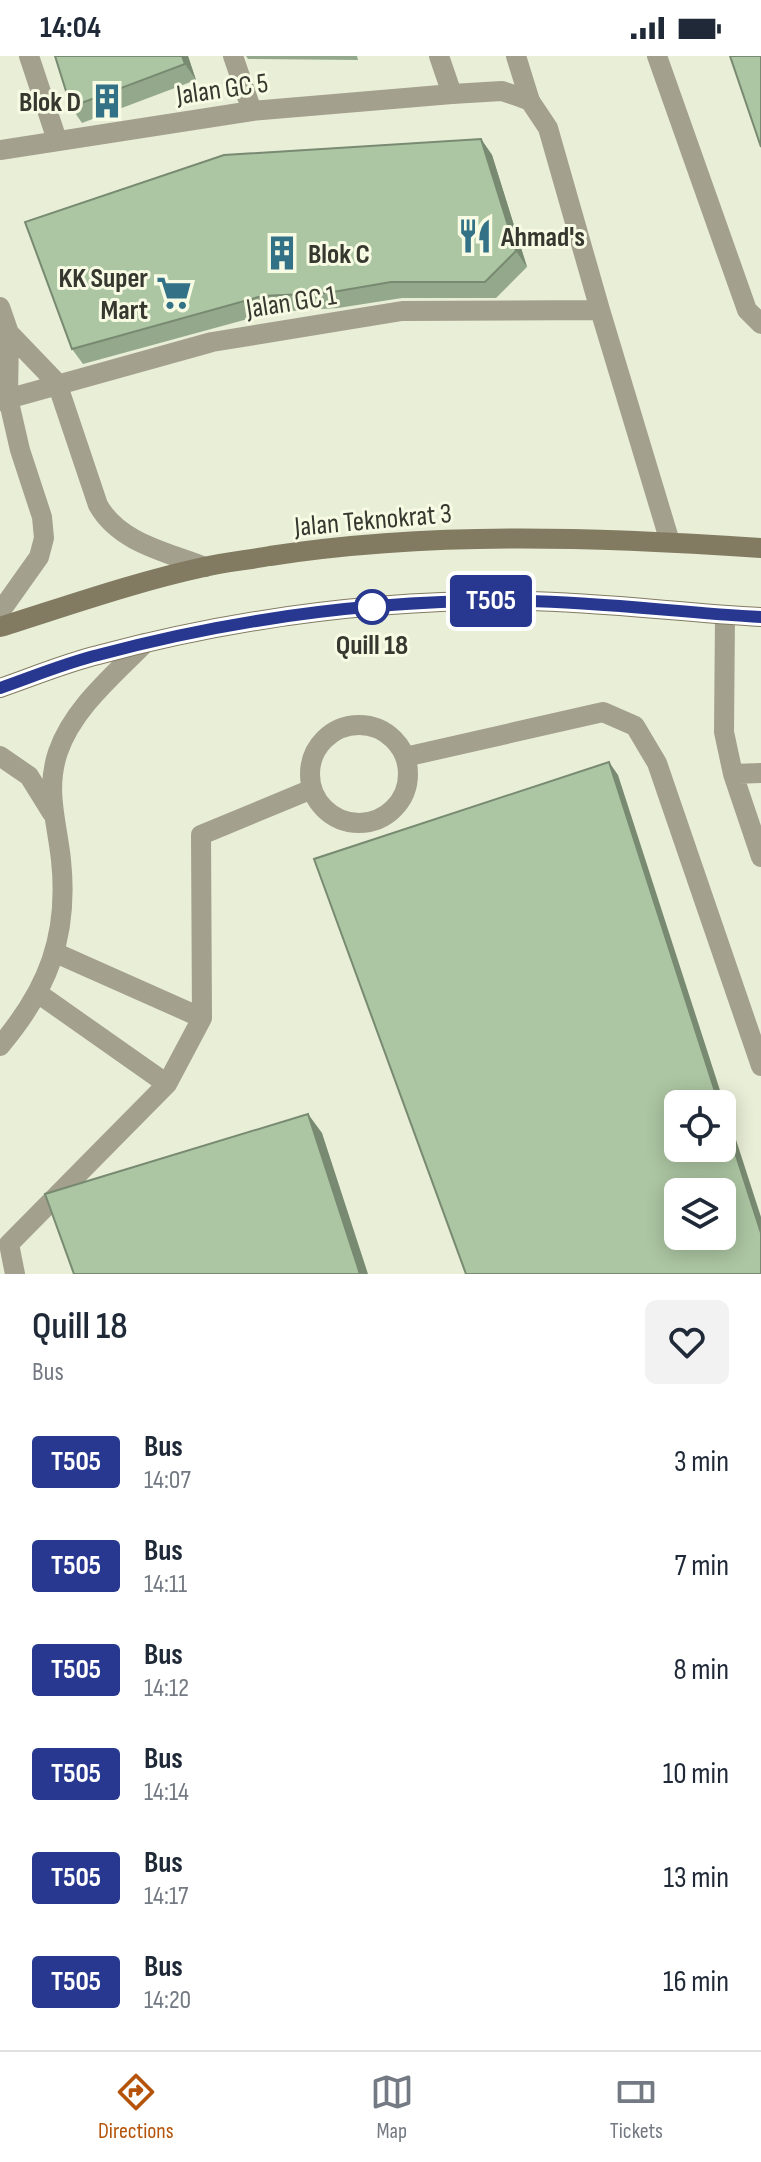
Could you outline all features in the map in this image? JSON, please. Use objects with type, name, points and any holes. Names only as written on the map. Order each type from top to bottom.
[{"type":"main road","name":"Jalan Teknokrat 3","points":[[0,627],[205,567],[336,546],[448,539],[670,542],[761,548]]},
{"type":"main road","points":[[0,688],[94,655],[207,628],[401,604],[526,601],[761,617]]},
{"type":"street","points":[[29,56],[57,140]]},
{"type":"street","points":[[233,56],[252,111]]},
{"type":"street","points":[[439,56],[452,94]]},
{"type":"street","points":[[516,56],[530,101],[548,128],[670,542]]},
{"type":"street","points":[[657,56],[747,310],[761,324]]},
{"type":"street","name":"Jalan GC 5","points":[[0,150],[252,111],[502,91],[530,101]]},
{"type":"street","points":[[0,307],[9,333],[4,399],[42,517],[44,538],[34,566],[0,612]]},
{"type":"street","name":"Jalan GC 1","points":[[4,399],[212,342],[402,311],[600,310]]},
{"type":"street","points":[[9,333],[57,383],[98,505],[105,517],[135,540],[205,567]]},
{"type":"street","points":[[725,615],[724,732],[733,774],[761,857]]},
{"type":"street","points":[[0,1046],[39,994],[56,953],[61,908],[61,861],[52,813],[51,778],[59,750],[75,719],[145,643]]},
{"type":"street","points":[[405,757],[603,712],[635,726],[657,763],[761,1066]]},
{"type":"street","points":[[350,725],[368,725],[384,731],[396,742],[405,757],[408,773],[399,802],[375,821],[344,821],[330,814],[319,804],[312,789],[309,773],[321,741],[334,731],[350,725]]},
{"type":"street","points":[[0,756],[29,776],[52,813]]},
{"type":"street","points":[[733,774],[761,773]]},
{"type":"street","points":[[15,1274],[9,1244],[167,1084],[202,1018],[201,835],[312,789]]},
{"type":"street","points":[[56,953],[202,1018]]},
{"type":"street","points":[[39,994],[167,1084]]},
{"type":"building","points":[[55,56],[182,56],[185,64],[71,107]]},
{"type":"building","points":[[730,56],[761,56],[761,147]]},
{"type":"building","name":"Blok C","points":[[481,139],[516,251],[485,282],[391,282],[327,293],[262,296],[72,349],[25,222],[224,155]]},
{"type":"building","points":[[609,762],[714,1090],[664,1090],[664,1162],[736,1162],[736,1155],[761,1233],[761,1274],[466,1274],[314,859]]},
{"type":"building","points":[[308,1114],[360,1274],[74,1274],[45,1194]]},
{"type":"bus line","name":"T505","points":[[0,688],[94,655],[207,628],[401,604],[526,601],[761,617]]},
{"type":"place","name":"Blok D","points":[[107,101]]},
{"type":"place","name":"Ahmad's","points":[[475,236]]},
{"type":"place","name":"Blok C","points":[[282,253]]},
{"type":"place","name":"KK Super Mart","points":[[174,293]]},
{"type":"place","name":"Quill 18","points":[[372,607]]}]
